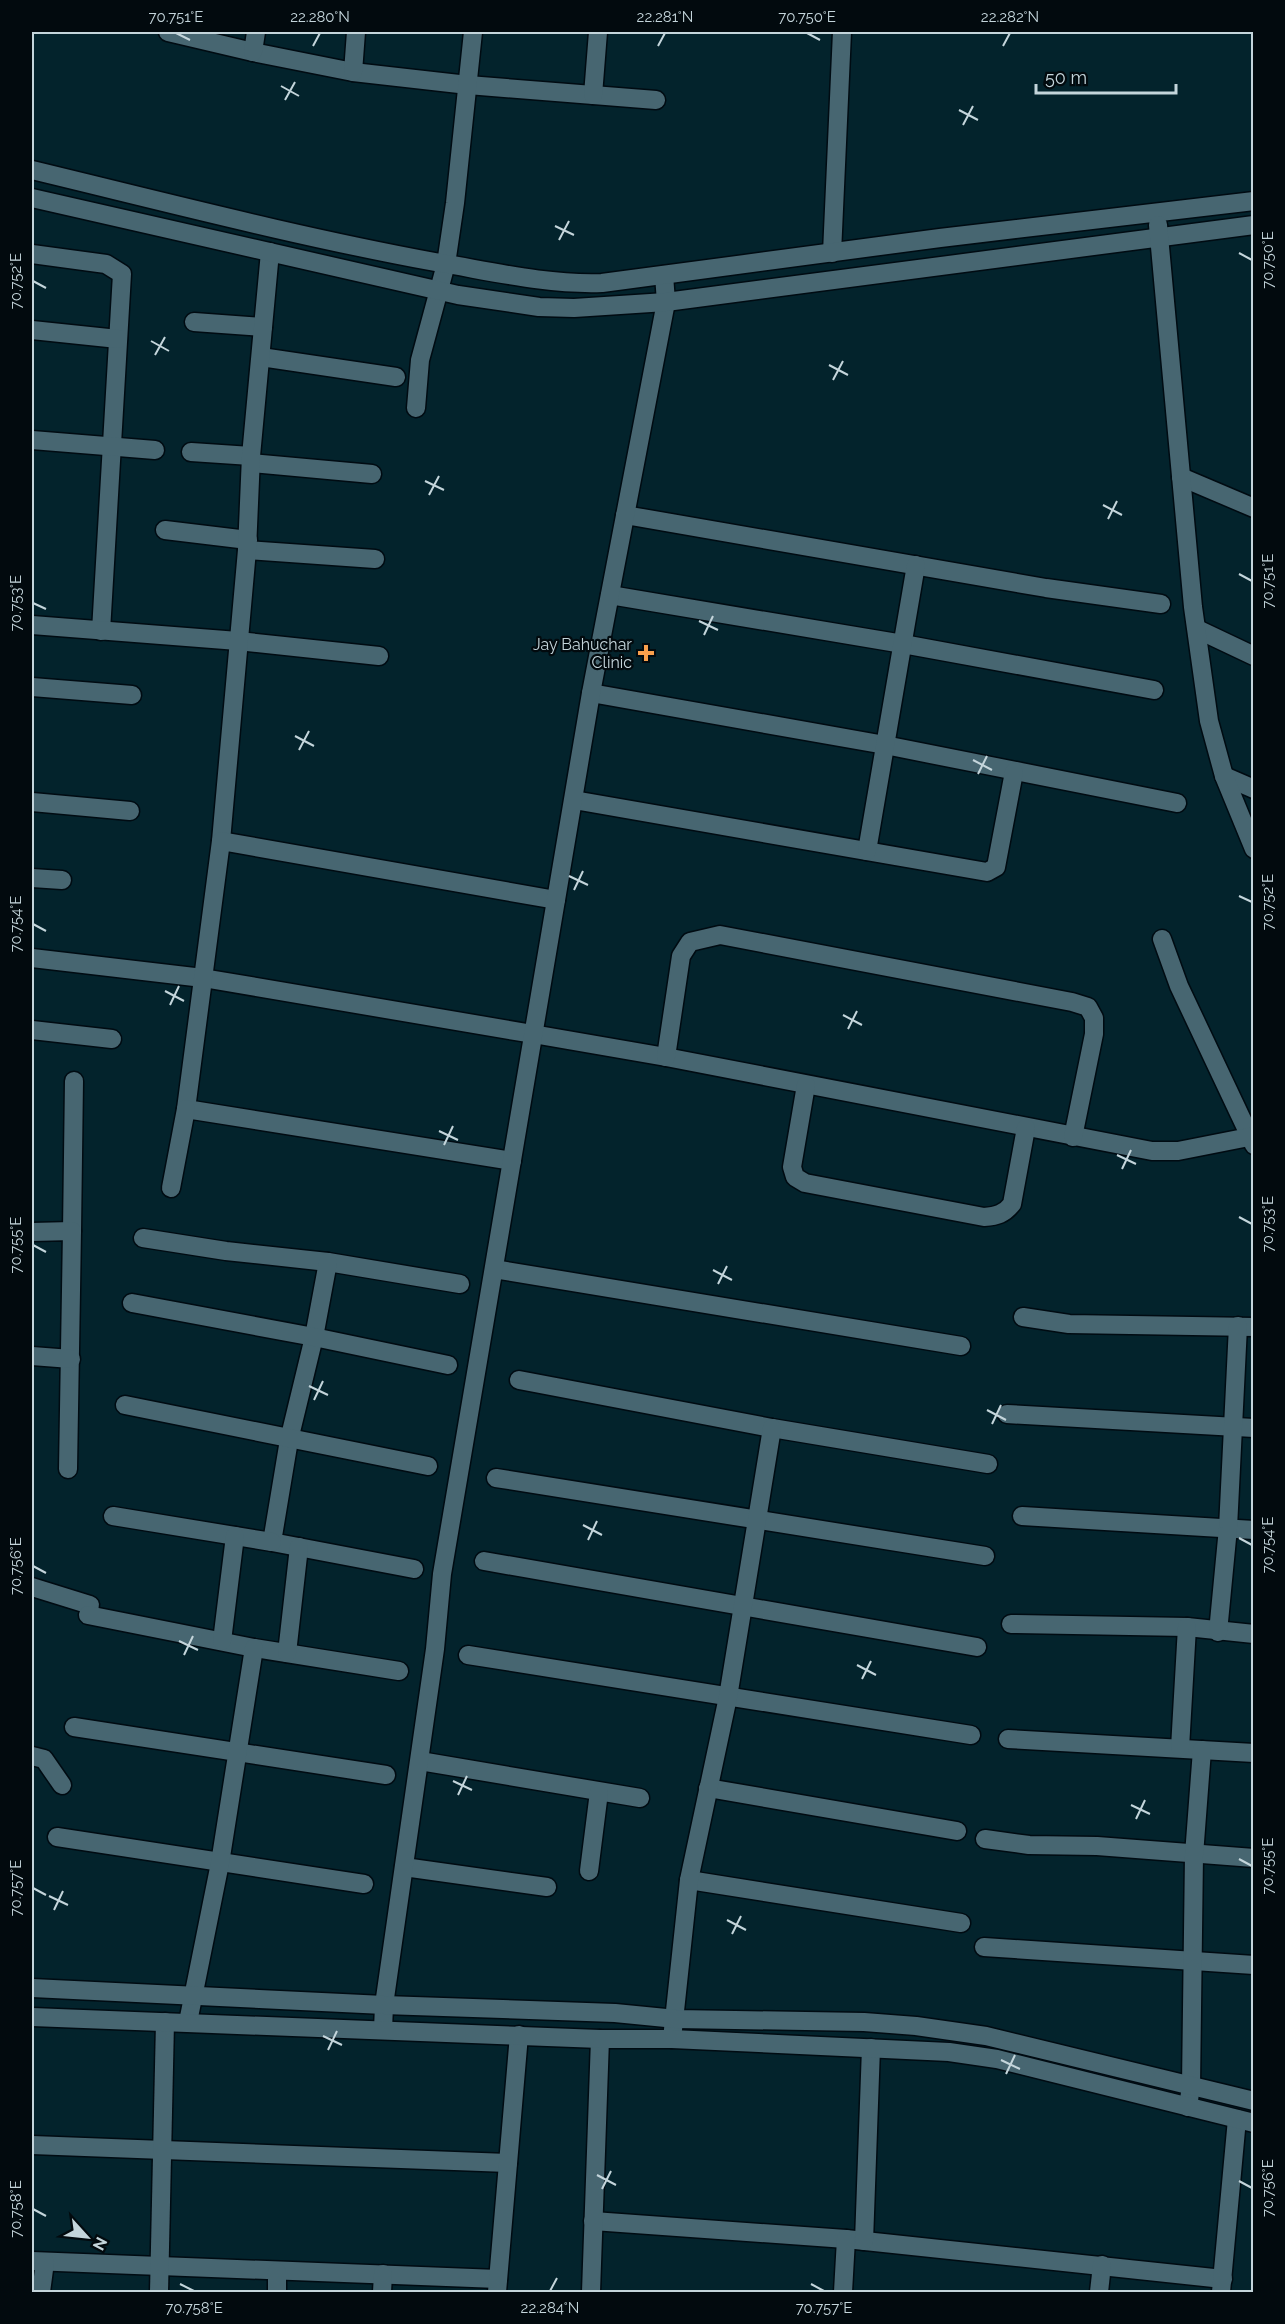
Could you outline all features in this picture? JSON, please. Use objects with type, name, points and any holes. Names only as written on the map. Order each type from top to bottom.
[{"type":"street","points":[[168,32],[353,72],[468,85],[657,100]]},
{"type":"street","points":[[253,52],[255,32]]},
{"type":"street","points":[[353,72],[356,32]]},
{"type":"street","points":[[416,408],[420,360],[446,264],[462,151],[473,32]]},
{"type":"street","points":[[593,95],[598,32]]},
{"type":"street","points":[[832,253],[842,32]]},
{"type":"street","points":[[32,170],[362,248],[516,276],[581,284],[1254,201]]},
{"type":"street","points":[[32,198],[440,290],[539,307],[574,308],[666,302],[1254,225]]},
{"type":"street","points":[[1158,212],[1158,237],[1193,608],[1209,721],[1224,776],[1254,849]]},
{"type":"street","points":[[171,1188],[186,1109],[221,841],[270,252]]},
{"type":"street","points":[[32,254],[106,264],[122,274],[101,631]]},
{"type":"street","points":[[383,2030],[384,2005],[420,1761],[442,1574],[591,693],[666,302],[664,275]]},
{"type":"street","points":[[194,322],[263,327]]},
{"type":"street","points":[[32,330],[118,339]]},
{"type":"street","points":[[261,357],[396,377]]},
{"type":"street","points":[[32,440],[155,450]]},
{"type":"street","points":[[191,452],[372,474]]},
{"type":"street","points":[[1181,477],[1254,508]]},
{"type":"street","points":[[625,515],[1046,588],[1161,604]]},
{"type":"street","points":[[165,530],[247,545],[375,559]]},
{"type":"street","points":[[867,851],[916,565]]},
{"type":"street","points":[[610,595],[903,644],[1155,690]]},
{"type":"street","points":[[32,625],[238,641],[379,656]]},
{"type":"street","points":[[1197,629],[1254,656]]},
{"type":"street","points":[[32,687],[132,695]]},
{"type":"street","points":[[591,693],[885,745],[1177,803]]},
{"type":"street","points":[[574,800],[987,872],[996,867],[1014,772]]},
{"type":"street","points":[[1224,776],[1254,789]]},
{"type":"street","points":[[32,802],[130,811]]},
{"type":"street","points":[[221,841],[556,900]]},
{"type":"street","points":[[32,878],[62,880]]},
{"type":"street","points":[[666,1057],[681,956],[690,942],[711,936],[720,935],[1072,1002],[1088,1007],[1094,1018],[1094,1034],[1073,1137]]},
{"type":"street","points":[[32,958],[203,978],[533,1034],[666,1057],[1152,1151],[1178,1151],[1252,1139],[1179,986],[1162,939]]},
{"type":"street","points":[[32,1030],[111,1039]]},
{"type":"street","points":[[68,1469],[74,1082]]},
{"type":"street","points":[[806,1085],[792,1167],[795,1177],[805,1183],[984,1217],[995,1216],[1005,1212],[1012,1204],[1026,1128]]},
{"type":"street","points":[[186,1109],[512,1161]]},
{"type":"street","points":[[32,1232],[72,1231]]},
{"type":"street","points":[[143,1238],[226,1251],[328,1262],[460,1284]]},
{"type":"street","points":[[272,1542],[289,1440],[314,1337],[328,1262]]},
{"type":"street","points":[[494,1269],[961,1346]]},
{"type":"street","points":[[132,1303],[448,1365]]},
{"type":"street","points":[[1023,1317],[1069,1324],[1246,1326],[1233,1427],[1228,1528],[1218,1632]]},
{"type":"street","points":[[32,1356],[71,1359]]},
{"type":"street","points":[[519,1380],[772,1428],[988,1464]]},
{"type":"street","points":[[125,1405],[289,1440],[428,1466]]},
{"type":"street","points":[[1007,1414],[1254,1428]]},
{"type":"street","points":[[672,2039],[676,2019],[689,1880],[728,1697],[772,1428]]},
{"type":"street","points":[[496,1478],[985,1556]]},
{"type":"street","points":[[113,1516],[272,1542],[414,1569]]},
{"type":"street","points":[[1022,1516],[1254,1530]]},
{"type":"street","points":[[222,1641],[235,1536]]},
{"type":"street","points":[[287,1653],[299,1547]]},
{"type":"street","points":[[484,1561],[977,1647]]},
{"type":"street","points":[[32,1587],[89,1610],[222,1641],[399,1671]]},
{"type":"street","points":[[1011,1624],[1187,1627],[1254,1634]]},
{"type":"street","points":[[1180,1748],[1187,1627]]},
{"type":"street","points":[[188,2022],[220,1863],[254,1648]]},
{"type":"street","points":[[468,1655],[971,1735]]},
{"type":"street","points":[[74,1727],[386,1775]]},
{"type":"street","points":[[1008,1738],[1254,1753]]},
{"type":"street","points":[[1188,2107],[1191,2086],[1194,1855],[1202,1750]]},
{"type":"street","points":[[32,1756],[44,1760],[62,1785]]},
{"type":"street","points":[[420,1761],[640,1798]]},
{"type":"street","points":[[708,1788],[957,1831]]},
{"type":"street","points":[[589,1871],[599,1792]]},
{"type":"street","points":[[57,1837],[364,1884]]},
{"type":"street","points":[[985,1839],[1029,1845],[1097,1846],[1254,1858]]},
{"type":"street","points":[[404,1867],[547,1887]]},
{"type":"street","points":[[689,1880],[961,1923]]},
{"type":"street","points":[[984,1947],[1254,1965]]},
{"type":"street","points":[[32,1988],[384,2005],[615,2013],[676,2019],[864,2022],[945,2029],[986,2036],[1254,2102]]},
{"type":"street","points":[[32,2017],[672,2039],[949,2052],[997,2060],[1245,2121],[1222,2286],[1102,2265],[855,2240],[593,2221]]},
{"type":"street","points":[[159,2292],[165,2022]]},
{"type":"street","points":[[41,2292],[38,2262],[277,2272],[382,2283],[498,2286],[519,2035]]},
{"type":"street","points":[[591,2292],[600,2038]]},
{"type":"street","points":[[843,2292],[855,2240],[871,2048]]},
{"type":"street","points":[[32,2145],[508,2163]]},
{"type":"street","points":[[1099,2292],[1102,2265]]},
{"type":"street","points":[[277,2272],[277,2292]]},
{"type":"place","name":"Jay Bahuchar Clinic","points":[[646,653]]}]
